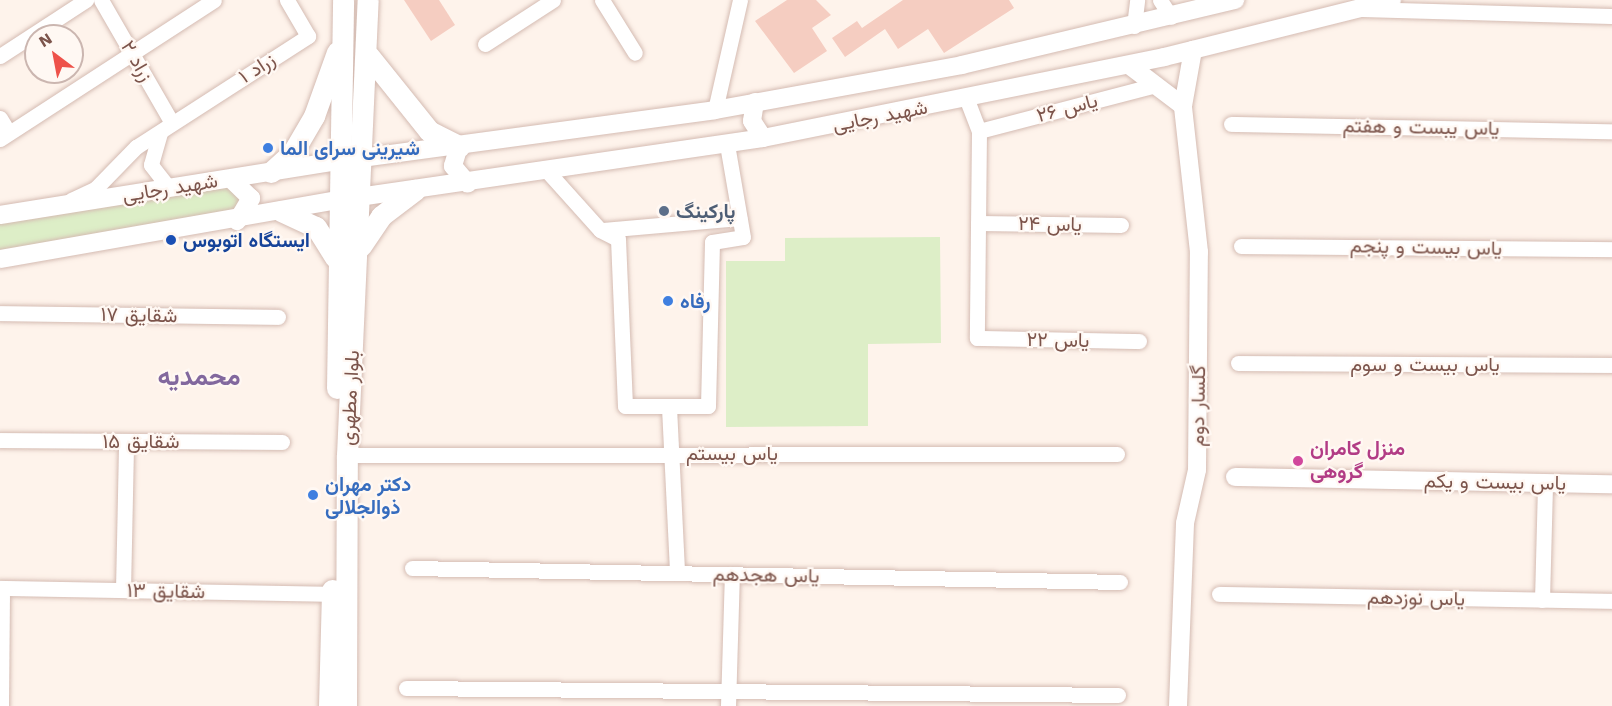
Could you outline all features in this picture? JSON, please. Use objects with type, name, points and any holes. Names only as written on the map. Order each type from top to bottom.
[{"type":"main road","name":"بلوار مطهری","points":[[329,706],[335,259],[344,32],[343,0]]},
{"type":"main road","name":"بلوار مطهری","points":[[346,706],[347,454],[369,56],[368,0]]},
{"type":"main road","points":[[272,172],[293,152],[315,116],[344,32]]},
{"type":"main road","points":[[369,56],[429,132],[459,146]]},
{"type":"main road","points":[[359,252],[381,216],[415,190]]},
{"type":"main road","points":[[281,212],[316,227],[335,259]]},
{"type":"street","points":[[0,56],[86,0]]},
{"type":"street","name":"زراد ۲","points":[[101,0],[172,123]]},
{"type":"street","points":[[0,118],[5,136],[214,0]]},
{"type":"street","name":"زراد ۱","points":[[172,123],[308,36],[287,0]]},
{"type":"street","points":[[485,44],[553,0]]},
{"type":"street","points":[[602,0],[635,53]]},
{"type":"street","points":[[1134,26],[1137,0]]},
{"type":"street","points":[[1160,0],[1171,17]]},
{"type":"street","name":"شهید رجایی","points":[[0,215],[339,161],[715,110],[962,65],[1134,26],[1235,0]]},
{"type":"street","name":"شهید رجایی","points":[[338,200],[468,184],[727,144],[967,100],[1129,65],[1392,0]]},
{"type":"street","points":[[715,110],[741,1]]},
{"type":"street","points":[[1360,9],[1612,16]]},
{"type":"street","name":"گلسار دوم","points":[[1178,706],[1185,523],[1197,470],[1199,252],[1183,106],[1192,50]]},
{"type":"street","points":[[1129,65],[1183,106]]},
{"type":"street","name":"یاس ۲۶","points":[[979,131],[1156,85]]},
{"type":"street","points":[[967,100],[979,131],[978,223]]},
{"type":"street","points":[[755,102],[752,121],[763,138]]},
{"type":"street","points":[[169,188],[151,165],[151,152],[155,137],[172,123]]},
{"type":"street","points":[[58,206],[95,189],[136,147],[172,123]]},
{"type":"street","name":"یاس یبست و هفتم","points":[[1231,124],[1612,131]]},
{"type":"street","points":[[548,172],[600,230],[618,239],[621,250],[625,406],[708,406],[712,242],[743,237],[727,144]]},
{"type":"street","points":[[459,146],[453,166],[468,184]]},
{"type":"street","points":[[231,178],[251,198],[237,221]]},
{"type":"street","points":[[0,259],[237,221],[338,200]]},
{"type":"street","points":[[600,230],[740,218]]},
{"type":"street","name":"یاس ۲۴","points":[[978,223],[1121,225]]},
{"type":"street","name":"یاس ۲۲","points":[[978,223],[977,338],[1140,341]]},
{"type":"street","name":"یاس بیست و پنجم","points":[[1241,246],[1612,249]]},
{"type":"street","name":"شقایق ۱۷","points":[[0,313],[278,317]]},
{"type":"street","name":"یاس بیست و سوم","points":[[1238,363],[1612,365]]},
{"type":"street","points":[[669,407],[677,573]]},
{"type":"street","name":"شقایق ۱۵","points":[[0,440],[282,442]]},
{"type":"street","points":[[123,590],[126,441]]},
{"type":"street","name":"یاس بیستم","points":[[347,454],[670,452],[1117,454]]},
{"type":"street","name":"یاس بیست و یکم","points":[[1235,477],[1612,484]]},
{"type":"street","points":[[1542,600],[1545,483]]},
{"type":"street","name":"یاس هجدهم","points":[[412,568],[1120,582]]},
{"type":"street","points":[[728,699],[732,574]]},
{"type":"street","points":[[1,588],[2,706]]},
{"type":"street","name":"شقایق ۱۳","points":[[1,588],[332,594]]},
{"type":"street","name":"یاس نوزدهم","points":[[1219,594],[1612,601]]},
{"type":"street","points":[[406,688],[728,699],[1119,695]]},
{"type":"green space","points":[[231,179],[249,210],[0,259],[0,215]]},
{"type":"green space","points":[[940,237],[941,343],[868,344],[868,426],[726,427],[726,261],[785,261],[785,238]]},
{"type":"building","points":[[404,0],[439,0],[455,25],[431,41]]},
{"type":"building","points":[[787,0],[816,0],[831,15],[812,28],[827,51],[794,73],[755,21]]},
{"type":"building","points":[[903,0],[1009,0],[1014,8],[944,53],[928,29],[898,49],[885,29],[845,57],[832,38],[857,21],[862,28]]},
{"type":"place","name":"شیرینی سرای الما","points":[[268,148]]},
{"type":"place","name":"پارکینگ","points":[[664,211]]},
{"type":"place","name":"ایستگاه اتوبوس","points":[[171,240]]},
{"type":"place","name":"رفاه","points":[[668,301]]},
{"type":"place","name":"منزل کامران گروهی","points":[[1298,461]]},
{"type":"place","name":"دکتر مهران ذوالجلالی","points":[[313,495]]},
{"type":"district","name":"محمدیه","points":[[199,377]]}]
